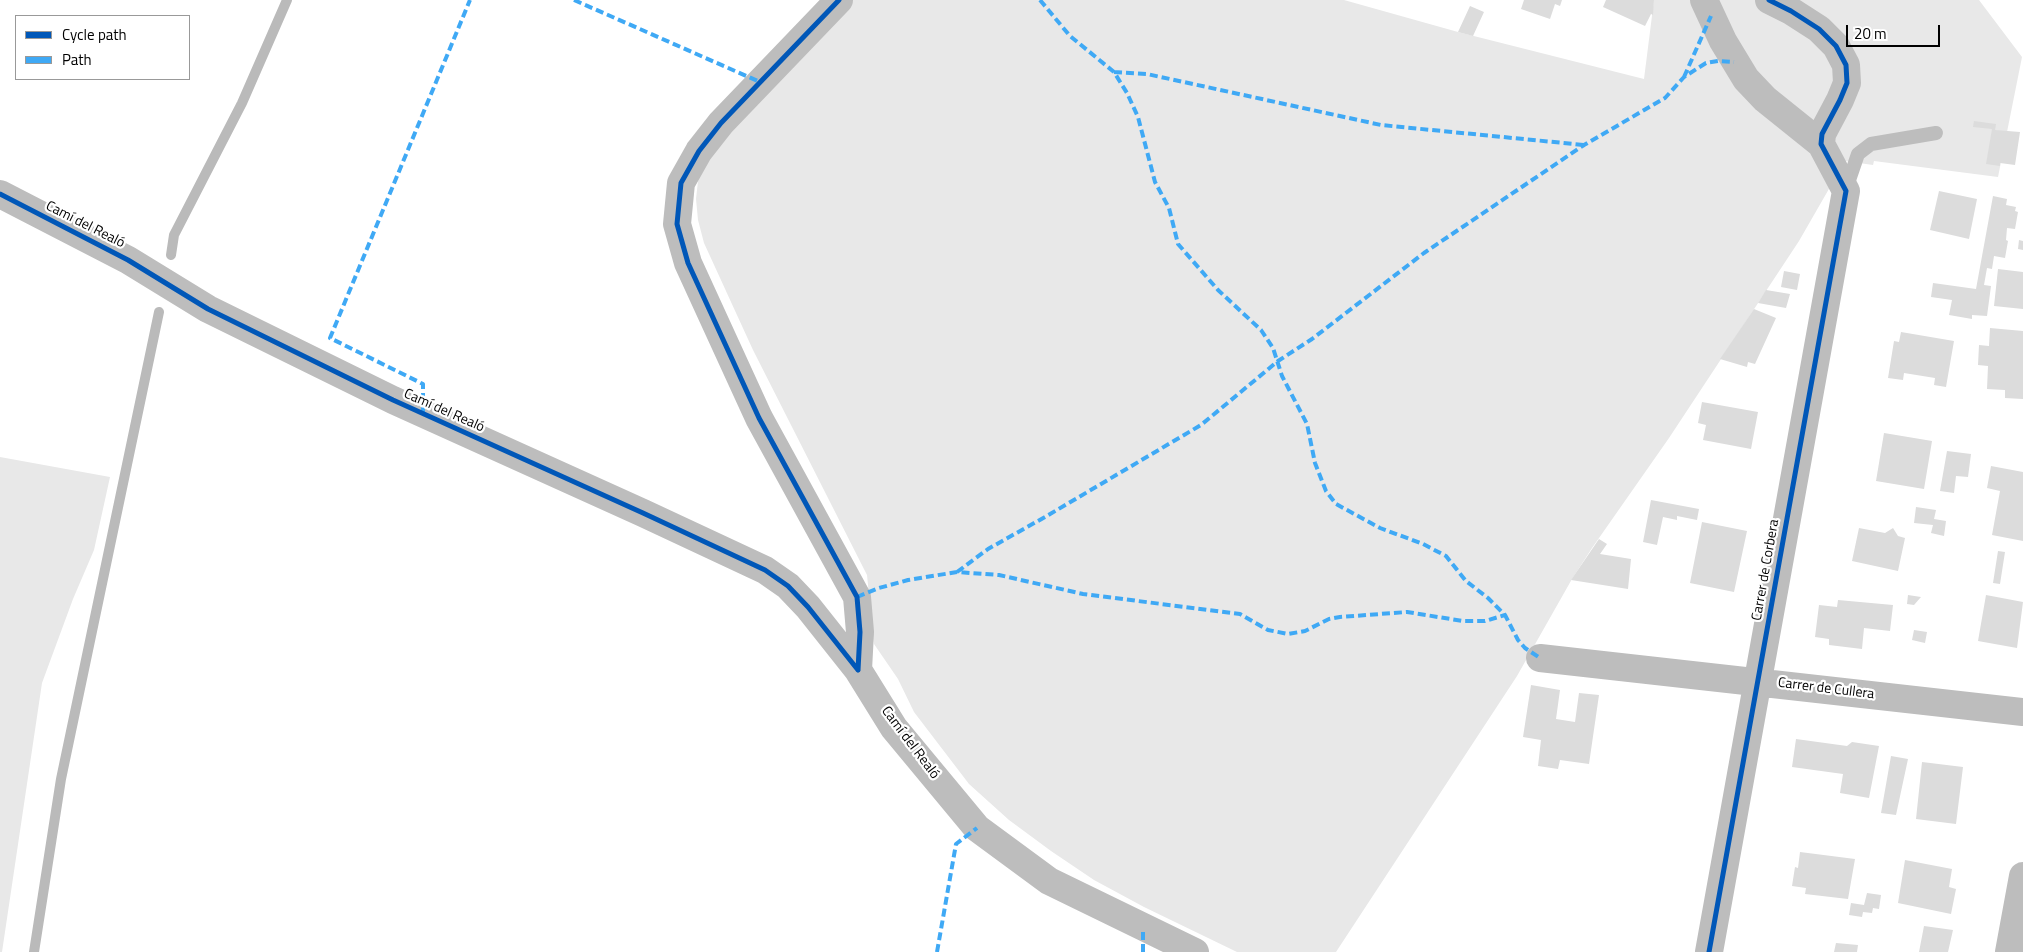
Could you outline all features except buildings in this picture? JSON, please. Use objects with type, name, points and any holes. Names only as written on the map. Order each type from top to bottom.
[{"type":"street","points":[[839,0],[721,122],[699,152],[681,183],[677,224],[688,263],[759,418],[857,597],[860,632],[858,670]]},
{"type":"street","points":[[1704,0],[1723,41],[1746,79],[1765,99],[1821,144],[1846,191]]},
{"type":"street","points":[[1769,0],[1791,11],[1819,29],[1836,46],[1846,65],[1847,83],[1822,134],[1821,144]]},
{"type":"street","name":"Carrer de Corbera","points":[[1709,952],[1846,191]]},
{"type":"street","name":"Camí del Realó","points":[[0,194],[128,260],[208,309],[376,391],[642,512],[764,570],[788,586],[808,607],[858,670],[894,728],[977,828],[1049,881],[1195,952]]},
{"type":"street","name":"Carrer de Cullera","points":[[1540,658],[2023,712]]},
{"type":"street","points":[[2009,952],[2023,876]]},
{"type":"lane","name":"Carrer de Corbera","points":[[1846,191],[1858,154],[1872,144],[1936,133]]},
{"type":"shaded area","points":[[853,0],[1344,0],[1458,32],[1644,79],[1654,0],[1979,0],[2022,57],[1998,177],[1874,161],[1873,165],[1845,161],[1799,241],[1669,438],[1592,548],[1572,579],[1517,676],[1336,952],[1237,952],[1144,907],[1094,880],[1009,820],[969,784],[914,712],[898,679],[874,644],[867,575],[753,350],[704,243],[698,220],[696,199],[698,181],[704,164],[797,51]]},
{"type":"shaded area","points":[[0,457],[110,477],[94,550],[73,599],[42,683],[2,952],[0,952]]},
{"type":"waterway","points":[[171,255],[174,235],[242,103],[287,0]]},
{"type":"waterway","points":[[34,952],[61,779],[159,312]]},
{"type":"marked path","points":[[423,413],[423,384],[330,338],[470,0]]},
{"type":"marked path","points":[[574,0],[760,82]]},
{"type":"marked path","points":[[1040,0],[1070,36],[1114,72],[1127,93],[1138,117],[1155,182],[1169,208],[1178,244],[1218,290],[1261,330],[1273,348],[1282,376],[1307,424],[1315,463],[1326,491],[1336,504],[1380,528],[1423,544],[1446,556],[1466,581],[1488,598],[1505,615],[1518,640],[1525,648],[1540,658]]},
{"type":"marked path","points":[[1684,77],[1711,16]]},
{"type":"marked path","points":[[957,572],[988,549],[1201,425],[1278,361],[1312,339],[1424,253],[1584,145],[1665,98],[1684,77],[1706,63],[1718,61],[1734,62]]},
{"type":"marked path","points":[[1114,72],[1147,74],[1381,125],[1584,145]]},
{"type":"marked path","points":[[857,597],[879,588],[908,580],[957,572],[999,575],[1083,594],[1240,614],[1268,630],[1288,634],[1305,631],[1329,619],[1340,617],[1407,612],[1463,621],[1485,621],[1505,615]]},
{"type":"marked path","points":[[937,952],[956,844],[977,828]]},
{"type":"marked path","points":[[1143,928],[1143,952]]},
{"type":"cycle path","points":[[839,0],[721,123],[699,151],[681,183],[677,224],[688,263],[759,418],[857,597],[860,632],[858,670]]},
{"type":"cycle path","points":[[1709,952],[1846,191],[1821,144],[1822,134],[1847,83],[1846,65],[1836,46],[1819,29],[1791,11],[1769,0]]},
{"type":"cycle path","points":[[0,194],[128,260],[208,309],[393,400],[765,570],[788,586],[808,607],[858,670]]}]
